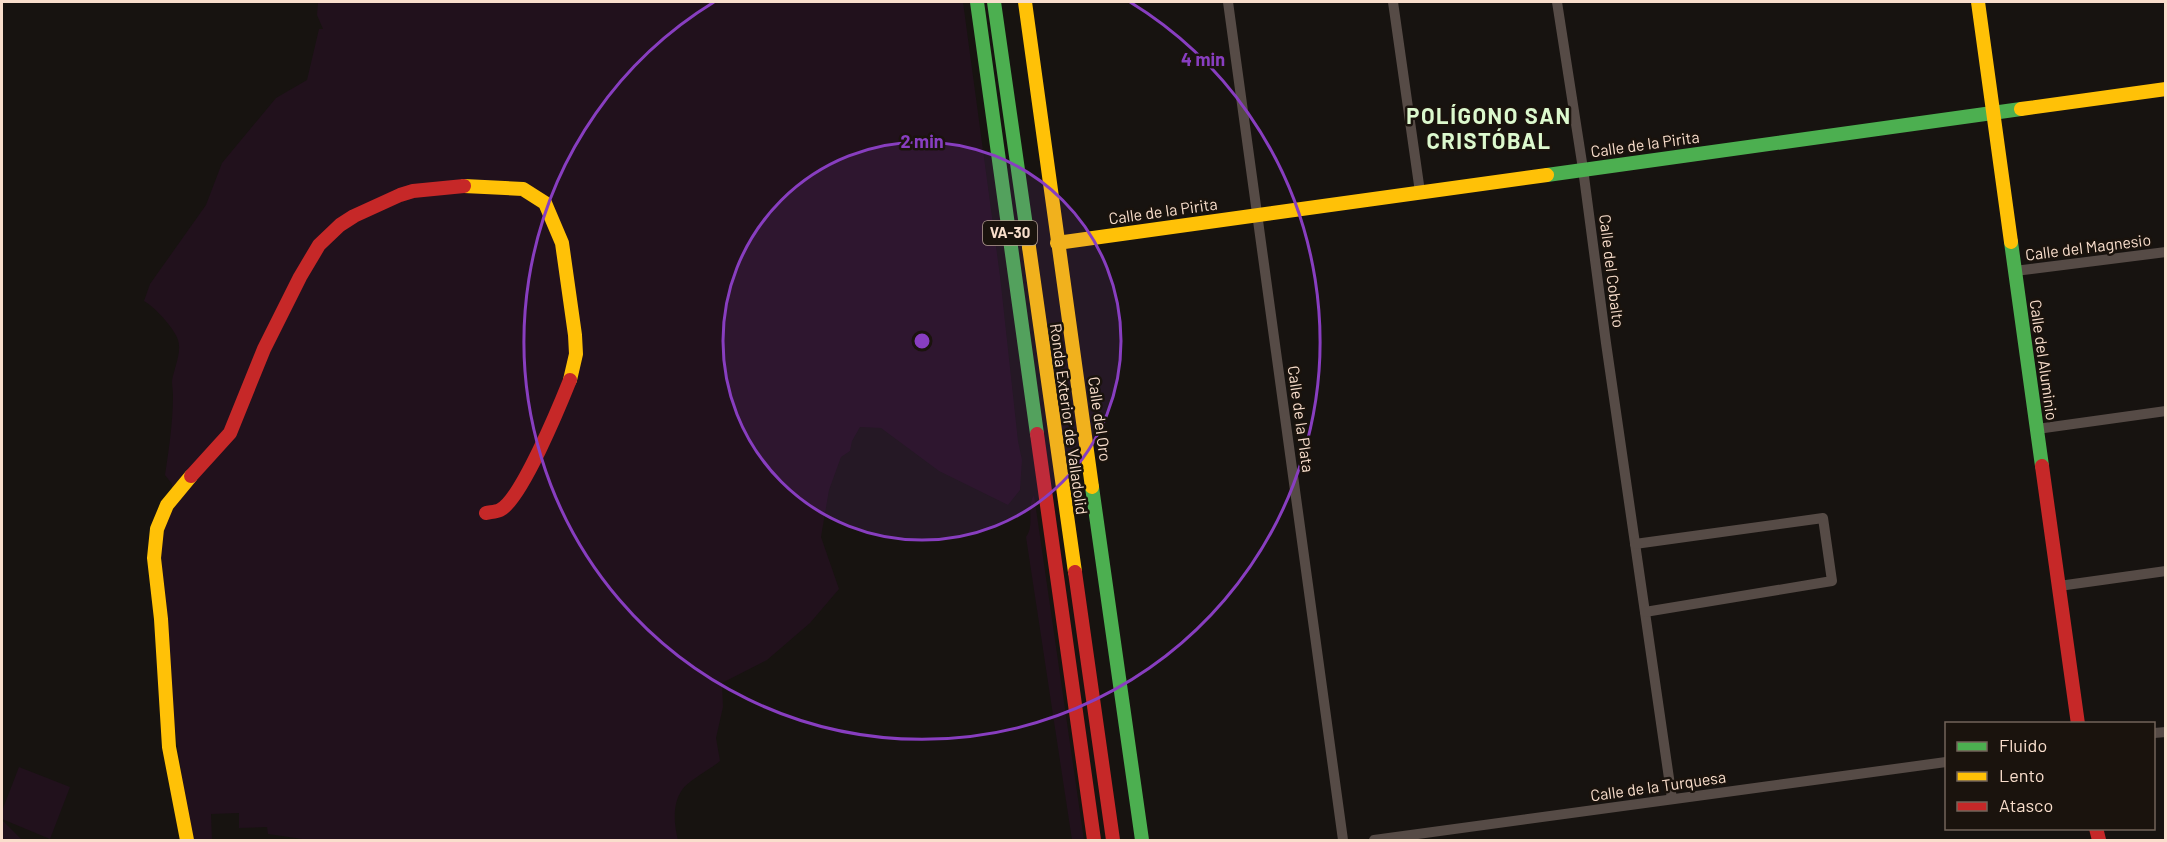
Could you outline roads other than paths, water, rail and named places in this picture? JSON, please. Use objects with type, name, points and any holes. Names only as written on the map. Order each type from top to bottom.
[{"type":"main road","name":"Ronda Exterior de Valladolid","points":[[977,2],[1094,840]]},
{"type":"main road","name":"Ronda Exterior de Valladolid","points":[[993,2],[1113,840]]},
{"type":"main road","points":[[1000,47],[1001,2]]},
{"type":"main road","name":"Calle del Oro","points":[[1025,2],[1142,840]]},
{"type":"main road","name":"Calle del Aluminio","points":[[1978,2],[2078,722]]},
{"type":"main road","name":"Calle de la Pirita","points":[[1057,243],[2166,89]]},
{"type":"main road","points":[[187,840],[168,747],[161,619],[154,558],[157,529],[166,505],[230,433],[264,349],[300,277],[319,245],[340,225],[354,216],[413,191],[472,185],[523,189],[545,203],[562,243],[575,335],[576,354],[570,380],[549,430],[513,498],[500,510],[486,513]]},
{"type":"street","name":"Calle de la Plata","points":[[1228,2],[1343,840]]},
{"type":"street","points":[[1393,2],[1420,192]]},
{"type":"street","name":"Calle del Cobalto","points":[[1557,2],[1583,169],[1672,800]]},
{"type":"street","name":"Calle del Magnesio","points":[[2015,271],[2166,252]]},
{"type":"street","points":[[2037,429],[2166,411]]},
{"type":"street","points":[[1635,544],[1823,518],[1832,581],[1645,612]]},
{"type":"street","points":[[2059,586],[2166,571]]},
{"type":"street","name":"Calle de la Turquesa","points":[[1374,840],[1945,762]]},
{"type":"district","name":"POLÍGONO SAN CRISTÓBAL","points":[[1489,128]]}]
